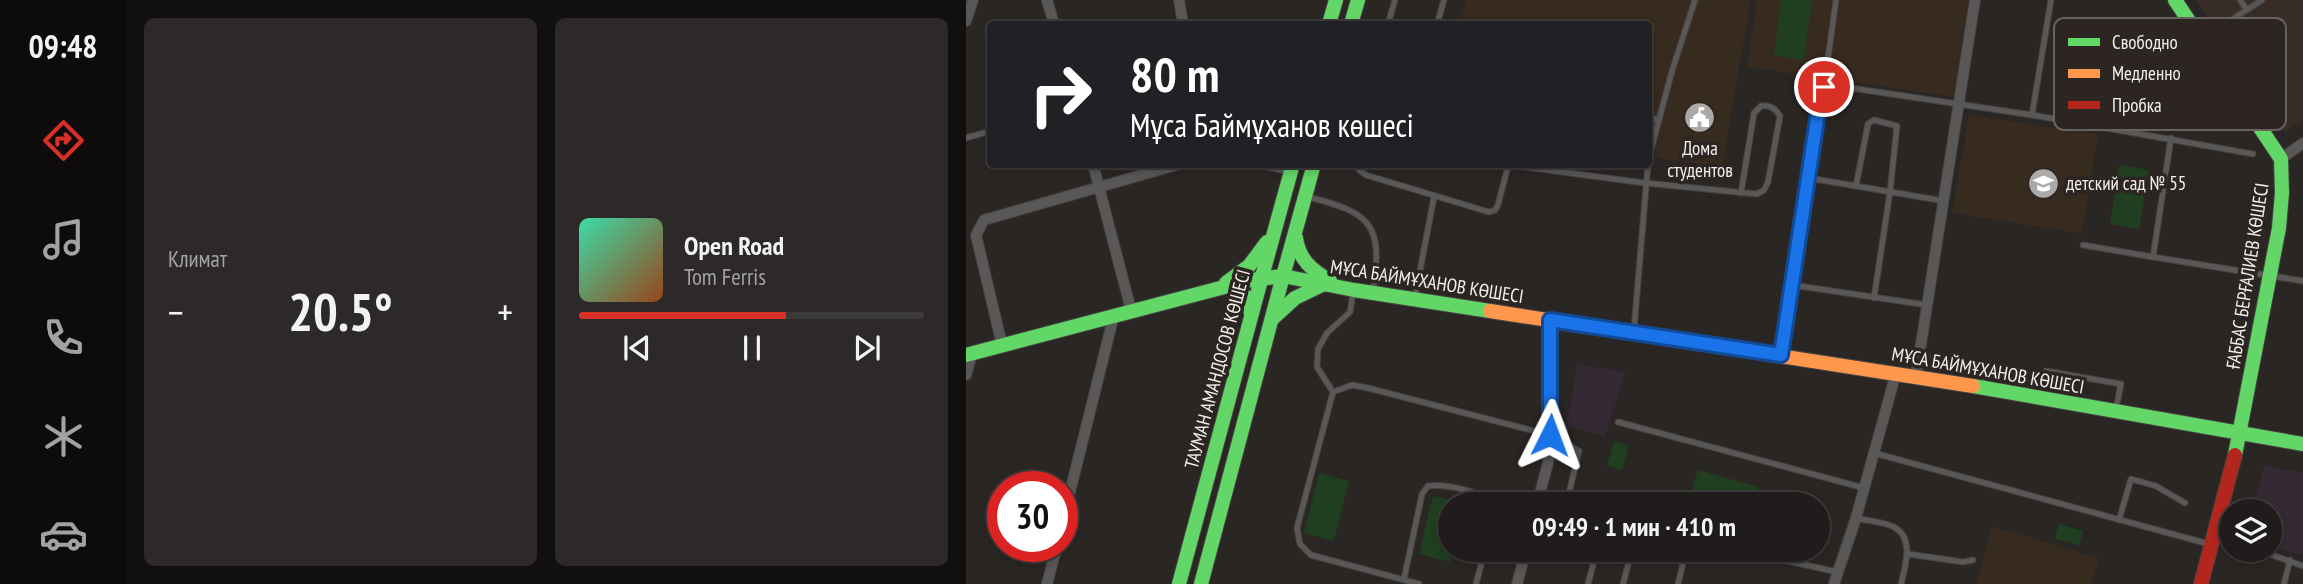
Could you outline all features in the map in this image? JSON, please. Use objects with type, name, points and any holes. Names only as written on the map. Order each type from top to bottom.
[{"type":"main road","points":[[1330,21],[1336,0]]},
{"type":"main road","points":[[1352,21],[1358,0]]},
{"type":"main road","name":"ҒАББАС БЕРҒАЛИЕВ КӨШЕСІ","points":[[2175,0],[2187,18]]},
{"type":"main road","name":"ҒАББАС БЕРҒАЛИЕВ КӨШЕСІ","points":[[2202,584],[2239,435],[2283,189],[2281,159],[2263,130]]},
{"type":"main road","name":"ТАУМАН АМАНДОСОВ КӨШЕСІ","points":[[1179,584],[1292,168]]},
{"type":"main road","name":"ТАУМАН АМАНДОСОВ КӨШЕСІ","points":[[1201,584],[1313,168]]},
{"type":"main road","points":[[1296,229],[1300,257],[1316,273],[1347,289]]},
{"type":"main road","points":[[1251,314],[1249,299],[1225,287],[1249,266],[1274,232]]},
{"type":"main road","name":"МҰСА БАЙМҰХАНОВ КӨШЕСІ","points":[[969,354],[1131,310],[1283,276],[1347,289],[1916,376],[2239,435],[2303,444]]},
{"type":"main road","points":[[1272,319],[1283,306],[1310,288],[1322,285]]},
{"type":"street","points":[[966,22],[973,0]]},
{"type":"street","points":[[1047,0],[1053,21]]},
{"type":"street","points":[[1179,0],[1182,21]]},
{"type":"street","points":[[1916,376],[1975,0]]},
{"type":"street","points":[[2281,159],[2303,143]]},
{"type":"street","points":[[1094,168],[1131,310]]},
{"type":"street","points":[[1002,345],[976,235],[984,220],[1167,168]]},
{"type":"street","points":[[1075,471],[1114,315]]},
{"type":"street","points":[[1541,492],[1548,463],[1550,435],[1550,320]]},
{"type":"street","points":[[966,375],[969,354]]},
{"type":"street","points":[[1834,584],[1856,518],[1896,373]]},
{"type":"street","points":[[1047,584],[1053,562]]},
{"type":"street","points":[[1517,584],[1523,562]]},
{"type":"lane","points":[[1389,21],[1395,0]]},
{"type":"lane","points":[[1438,21],[1444,0]]},
{"type":"lane","points":[[1652,147],[1695,0]]},
{"type":"lane","points":[[1781,355],[1836,0]]},
{"type":"lane","points":[[2032,116],[2051,0]]},
{"type":"lane","points":[[2240,0],[2247,10]]},
{"type":"lane","points":[[2235,18],[2262,0]]},
{"type":"lane","points":[[1824,87],[1831,85],[2054,119]]},
{"type":"lane","points":[[1528,168],[1645,183],[1741,193],[1757,194],[1764,190],[1768,182],[1780,116],[1769,105],[1761,106],[1755,113],[1741,193]]},
{"type":"lane","points":[[1652,118],[1659,120]]},
{"type":"lane","points":[[1856,186],[1868,124],[1874,120],[1894,125],[1898,130],[1874,298]]},
{"type":"lane","points":[[2122,130],[2253,154]]},
{"type":"lane","points":[[966,138],[987,132]]},
{"type":"lane","points":[[2153,257],[2171,138]]},
{"type":"lane","points":[[1358,168],[1366,176],[1489,212],[1495,210],[1504,168]]},
{"type":"lane","points":[[1633,332],[1647,168]]},
{"type":"lane","points":[[1809,178],[1944,201]]},
{"type":"lane","points":[[1305,197],[1342,205],[1355,211],[1367,223],[1375,238],[1378,257],[1373,293]]},
{"type":"lane","points":[[1415,299],[1434,197]]},
{"type":"lane","points":[[2083,245],[2303,281]]},
{"type":"lane","points":[[1792,285],[1927,305]]},
{"type":"lane","points":[[1347,289],[1350,312],[1327,333],[1318,349],[1317,367],[1333,392],[1297,528],[1300,544],[1311,555],[1419,584]]},
{"type":"lane","points":[[1919,356],[1983,366],[1986,389]]},
{"type":"lane","points":[[2046,371],[2121,384],[2116,412]]},
{"type":"lane","points":[[1333,392],[1352,385],[1368,388],[1550,435],[1579,451],[1569,492]]},
{"type":"lane","points":[[1618,422],[1864,488]]},
{"type":"lane","points":[[1874,453],[2119,520],[2219,541]]},
{"type":"lane","points":[[2119,520],[2131,479],[2156,486],[2185,503]]},
{"type":"lane","points":[[1404,579],[1422,494],[1428,486],[1439,485],[1466,492]]},
{"type":"lane","points":[[1856,518],[1895,527],[1902,535],[1908,554],[1900,584]]},
{"type":"lane","points":[[1908,554],[1963,562],[1973,560]]},
{"type":"lane","points":[[2282,557],[2303,566]]},
{"type":"lane","points":[[2284,584],[2291,560]]},
{"type":"lane","points":[[1476,584],[1482,562]]},
{"type":"lane","points":[[1588,584],[1594,562]]},
{"type":"lane","points":[[1623,584],[1629,562]]},
{"type":"lane","points":[[1681,583],[1684,562]]},
{"type":"lane","points":[[1792,562],[1837,572]]},
{"type":"shaded area","points":[[1466,0],[1751,0],[1722,167],[1652,157],[1652,21],[1461,21]]},
{"type":"shaded area","points":[[1757,0],[1968,0],[1955,97],[1747,67]]},
{"type":"shaded area","points":[[2196,0],[2303,0],[2303,121],[2285,132],[2284,130],[2286,130],[2286,18],[2208,18]]},
{"type":"shaded area","points":[[1969,115],[2054,128],[2054,130],[2098,134],[2082,234],[1952,213]]},
{"type":"shaded area","points":[[1577,364],[1626,372],[1605,436],[1567,426]]},
{"type":"shaded area","points":[[2264,465],[2303,473],[2303,555],[2282,550],[2282,499],[2256,499]]},
{"type":"shaded area","points":[[1992,526],[2099,558],[2091,584],[1976,584]]},
{"type":"green space","points":[[1781,0],[1812,0],[1804,60],[1774,56]]},
{"type":"green space","points":[[2119,165],[2149,170],[2139,229],[2110,224]]},
{"type":"green space","points":[[1614,441],[1629,446],[1622,470],[1607,466]]},
{"type":"green space","points":[[1698,470],[1759,487],[1758,492],[1691,492]]},
{"type":"green space","points":[[1319,473],[1349,481],[1334,541],[1304,533]]},
{"type":"green space","points":[[1433,496],[1438,497],[1438,559],[1419,554]]},
{"type":"green space","points":[[2059,524],[2083,531],[2079,545],[2055,539]]},
{"type":"traffic: fast","points":[[1330,21],[1336,0]]},
{"type":"traffic: fast","points":[[1352,21],[1358,0]]},
{"type":"traffic: fast","points":[[2175,0],[2187,18]]},
{"type":"traffic: fast","points":[[2235,455],[2279,228],[2282,193],[2281,159],[2262,130]]},
{"type":"traffic: fast","points":[[1261,280],[1292,168]]},
{"type":"traffic: fast","points":[[1283,276],[1313,168]]},
{"type":"traffic: fast","points":[[1296,238],[1307,264],[1330,281]]},
{"type":"traffic: fast","points":[[1226,283],[1249,266],[1267,242]]},
{"type":"traffic: fast","points":[[1201,584],[1283,276]]},
{"type":"traffic: fast","points":[[966,355],[1251,280],[1283,276],[1490,311]]},
{"type":"traffic: fast","points":[[1179,584],[1261,280]]},
{"type":"traffic: fast","points":[[1272,319],[1295,298],[1322,285]]},
{"type":"traffic: fast","points":[[1231,286],[1249,299],[1251,314]]},
{"type":"traffic: fast","points":[[1973,386],[2303,444]]},
{"type":"traffic: slow","points":[[1490,311],[1973,386]]},
{"type":"traffic: jam","points":[[2201,584],[2235,455]]},
{"type":"place","name":"Дома студентов","points":[[1700,117]]},
{"type":"place","name":"детский сад № 55","points":[[2043,183]]},
{"type":"route","points":[[1550,435],[1550,320],[1781,355],[1824,87]]}]
